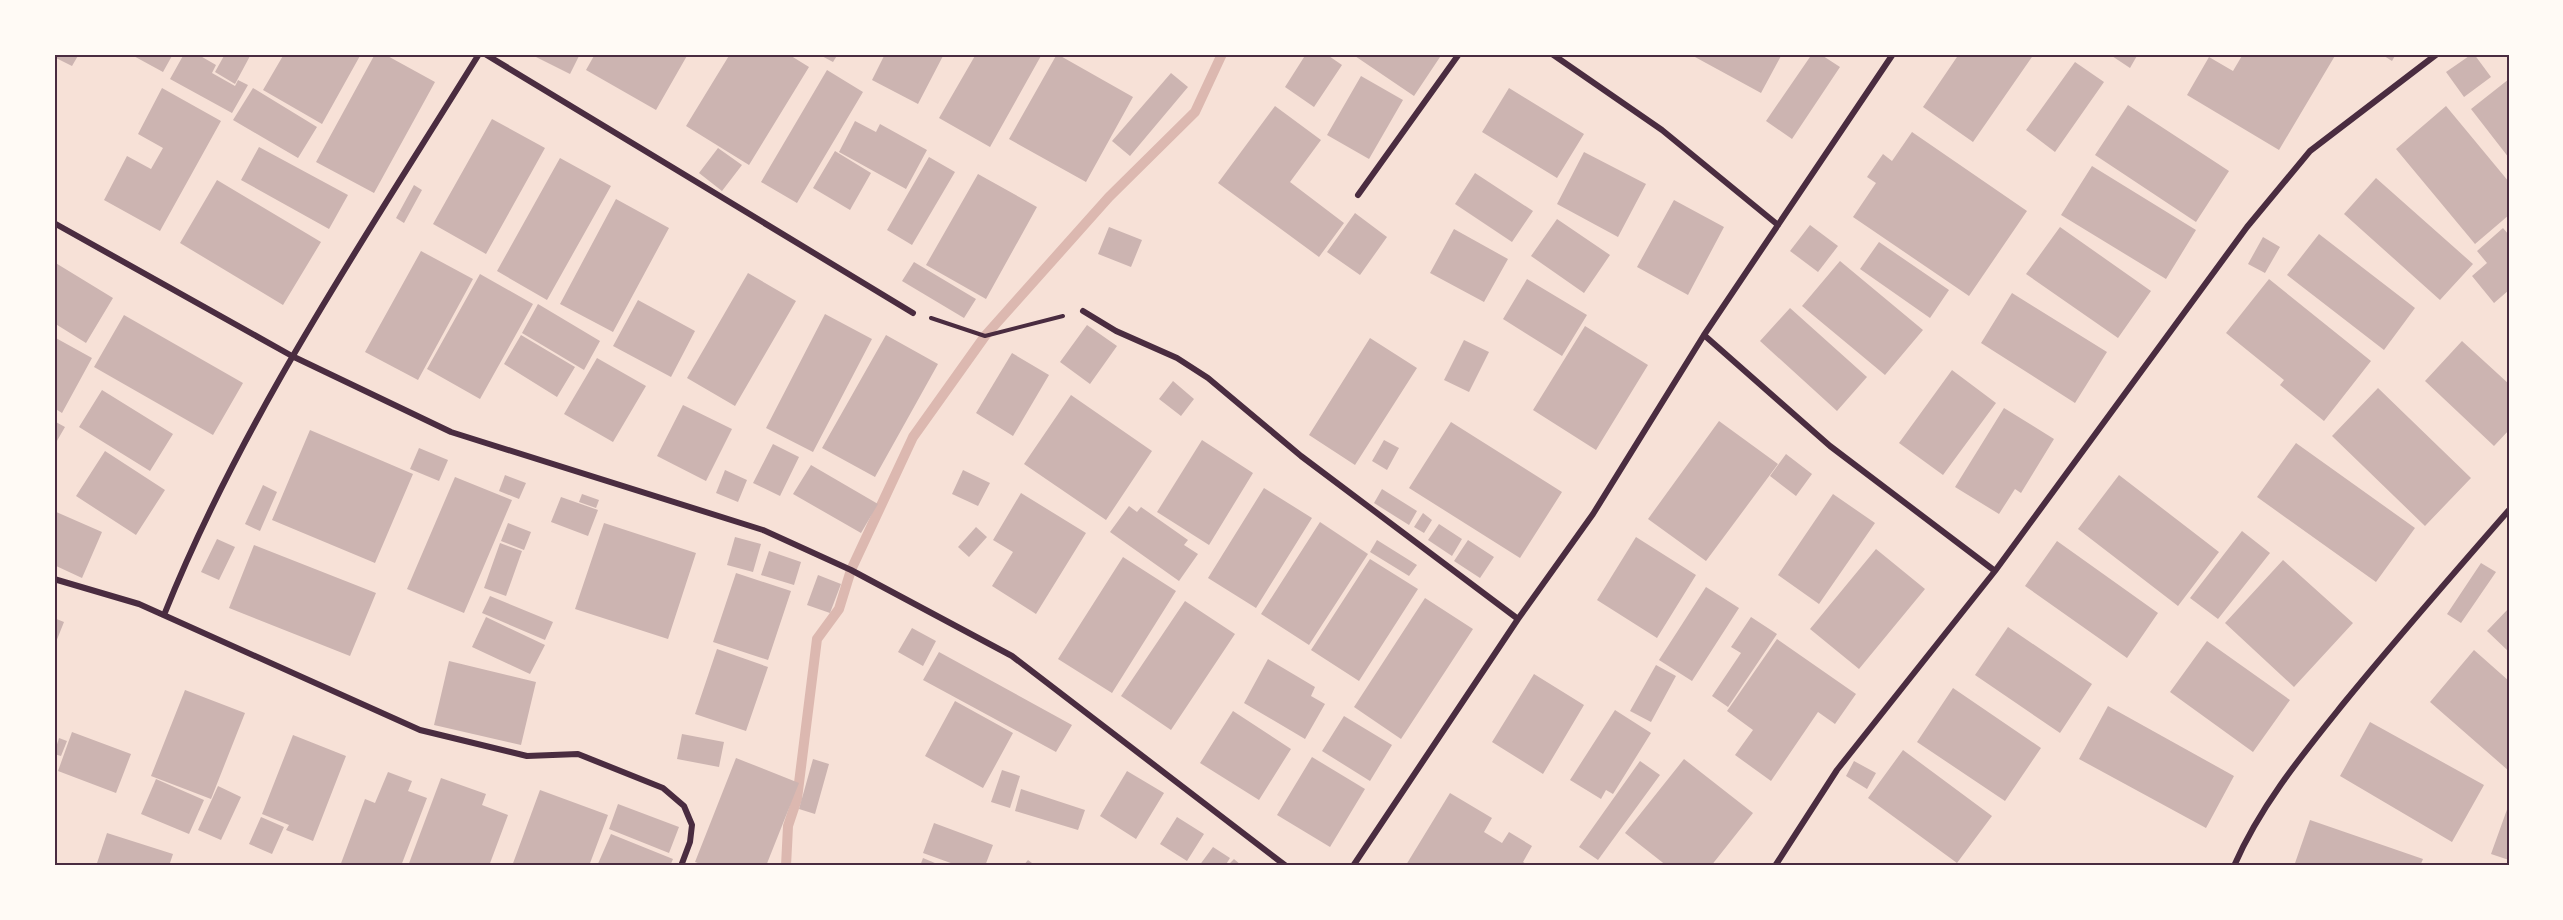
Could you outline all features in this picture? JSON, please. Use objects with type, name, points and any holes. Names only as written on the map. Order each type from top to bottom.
[{"type":"street","points":[[164,615],[189,550],[292,356],[479,54]]},
{"type":"street","points":[[485,54],[913,313]]},
{"type":"street","points":[[1358,195],[1459,54]]},
{"type":"street","points":[[1552,54],[1662,130],[1778,225]]},
{"type":"street","points":[[1353,866],[1518,619],[1593,514],[1704,335],[1893,54]]},
{"type":"street","points":[[1775,866],[1837,770],[1995,571],[2247,227],[2310,152],[2437,54]]},
{"type":"street","points":[[54,223],[292,356],[451,432],[763,530],[851,570],[1012,656],[1286,866]]},
{"type":"street","points":[[1083,311],[1116,331],[1176,358],[1208,378],[1301,456],[1518,619]]},
{"type":"street","points":[[1704,335],[1830,446],[1995,571]]},
{"type":"street","points":[[2234,866],[2245,842],[2289,772],[2401,633],[2509,510]]},
{"type":"street","points":[[54,579],[139,604],[420,730],[527,756],[578,754],[663,788],[684,806],[692,825],[690,842],[681,866]]},
{"type":"path","points":[[913,313],[985,336],[1083,311]]},
{"type":"building","points":[[54,54],[79,54],[72,66],[54,57]]},
{"type":"building","points":[[130,54],[173,54],[163,72]]},
{"type":"building","points":[[184,54],[197,54],[216,65],[212,73],[235,86],[238,80],[248,85],[232,113],[170,79]]},
{"type":"building","points":[[225,54],[250,56],[235,84],[215,72]]},
{"type":"building","points":[[284,54],[361,54],[322,124],[263,90]]},
{"type":"building","points":[[375,54],[384,54],[435,82],[374,193],[316,162]]},
{"type":"building","points":[[530,54],[580,54],[570,74]]},
{"type":"building","points":[[595,54],[688,54],[656,110],[586,70]]},
{"type":"building","points":[[730,54],[788,54],[809,67],[749,165],[686,126]]},
{"type":"building","points":[[818,54],[838,54],[833,62]]},
{"type":"building","points":[[885,54],[944,54],[918,104],[872,80]]},
{"type":"building","points":[[976,54],[1042,54],[990,147],[939,118]]},
{"type":"building","points":[[1057,54],[1133,97],[1086,182],[1009,139]]},
{"type":"building","points":[[1306,54],[1326,54],[1342,65],[1314,107],[1285,87]]},
{"type":"building","points":[[1352,54],[1442,54],[1414,96]]},
{"type":"building","points":[[1697,54],[1782,54],[1761,93],[1695,57]]},
{"type":"building","points":[[1812,54],[1820,54],[1840,67],[1792,139],[1766,121]]},
{"type":"building","points":[[1959,54],[2034,54],[1973,142],[1923,107]]},
{"type":"building","points":[[2109,54],[2138,54],[2130,68]]},
{"type":"building","points":[[2243,54],[2336,54],[2279,150],[2187,95],[2209,57],[2233,71]]},
{"type":"building","points":[[2381,54],[2396,54],[2392,61]]},
{"type":"building","points":[[2472,54],[2491,77],[2464,97],[2446,72]]},
{"type":"building","points":[[2075,62],[2104,82],[2055,152],[2026,130]]},
{"type":"building","points":[[827,70],[863,92],[797,203],[761,182]]},
{"type":"building","points":[[1171,73],[1188,87],[1130,156],[1112,141]]},
{"type":"building","points":[[1361,76],[1403,100],[1369,159],[1327,135]]},
{"type":"building","points":[[2509,79],[2509,158],[2471,109]]},
{"type":"building","points":[[162,88],[221,121],[160,231],[104,200],[127,156],[151,169],[163,148],[138,134]]},
{"type":"building","points":[[253,88],[317,127],[298,158],[233,120]]},
{"type":"building","points":[[1509,88],[1584,134],[1557,178],[1482,132]]},
{"type":"building","points":[[2128,105],[2229,171],[2196,222],[2095,155]]},
{"type":"building","points":[[1275,106],[1321,140],[1290,182],[1344,223],[1319,257],[1218,183]]},
{"type":"building","points":[[2446,106],[2509,182],[2509,215],[2475,244],[2396,149]]},
{"type":"building","points":[[492,119],[545,148],[486,254],[433,224]]},
{"type":"building","points":[[855,121],[876,132],[880,124],[927,150],[906,189],[839,152]]},
{"type":"building","points":[[1912,132],[2027,211],[1969,296],[1853,217],[1876,183],[1867,177],[1883,154],[1892,161]]},
{"type":"building","points":[[259,147],[348,195],[329,229],[241,180]]},
{"type":"building","points":[[718,148],[742,165],[722,191],[699,173]]},
{"type":"building","points":[[835,151],[871,173],[850,210],[813,188]]},
{"type":"building","points":[[1584,152],[1646,184],[1618,237],[1557,204]]},
{"type":"building","points":[[929,157],[955,172],[912,245],[887,230]]},
{"type":"building","points":[[560,158],[611,186],[547,300],[497,271]]},
{"type":"building","points":[[2092,166],[2196,230],[2166,279],[2061,215]]},
{"type":"building","points":[[1475,173],[1533,211],[1512,242],[1455,204]]},
{"type":"building","points":[[978,174],[1037,207],[986,299],[926,265]]},
{"type":"building","points":[[2376,178],[2473,264],[2440,300],[2344,214]]},
{"type":"building","points":[[217,180],[321,242],[283,305],[180,243]]},
{"type":"building","points":[[414,185],[422,190],[404,223],[396,218]]},
{"type":"building","points":[[616,199],[669,228],[613,332],[560,304]]},
{"type":"building","points":[[1674,200],[1724,227],[1688,295],[1637,267]]},
{"type":"building","points":[[1355,213],[1387,237],[1360,275],[1327,252]]},
{"type":"building","points":[[1557,219],[1610,255],[1584,293],[1531,256]]},
{"type":"building","points":[[1810,225],[1838,246],[1818,272],[1790,251]]},
{"type":"building","points":[[1109,227],[1142,240],[1131,267],[1098,254]]},
{"type":"building","points":[[2060,227],[2151,291],[2118,338],[2026,274]]},
{"type":"building","points":[[2503,228],[2509,235],[2509,290],[2494,303],[2472,276],[2487,263],[2477,251]]},
{"type":"building","points":[[1454,229],[1508,259],[1484,302],[1430,273]]},
{"type":"building","points":[[2319,234],[2415,308],[2384,350],[2287,275]]},
{"type":"building","points":[[2263,237],[2280,247],[2265,273],[2248,264]]},
{"type":"building","points":[[1879,242],[1949,290],[1930,318],[1860,269]]},
{"type":"building","points":[[421,251],[473,279],[418,380],[365,352]]},
{"type":"building","points":[[1840,261],[1923,330],[1885,375],[1802,306]]},
{"type":"building","points":[[54,262],[113,298],[86,343],[54,323]]},
{"type":"building","points":[[914,262],[976,299],[964,318],[902,281]]},
{"type":"building","points":[[748,273],[796,301],[735,406],[687,378]]},
{"type":"building","points":[[480,274],[533,304],[480,399],[427,369]]},
{"type":"building","points":[[1527,279],[1587,315],[1562,356],[1503,319]]},
{"type":"building","points":[[2269,279],[2371,361],[2324,421],[2280,385],[2284,380],[2226,333]]},
{"type":"building","points":[[2012,293],[2107,352],[2075,403],[1981,343]]},
{"type":"building","points":[[638,300],[695,331],[671,377],[613,346]]},
{"type":"building","points":[[538,304],[600,341],[584,370],[522,333]]},
{"type":"building","points":[[1790,308],[1867,377],[1837,411],[1760,341]]},
{"type":"building","points":[[825,314],[872,339],[813,452],[766,428]]},
{"type":"building","points":[[124,315],[243,383],[213,435],[94,367]]},
{"type":"building","points":[[1087,325],[1117,346],[1090,384],[1060,362]]},
{"type":"building","points":[[1585,326],[1648,365],[1596,450],[1533,410]]},
{"type":"building","points":[[521,335],[575,367],[557,397],[504,364]]},
{"type":"building","points":[[886,335],[938,364],[875,477],[822,448]]},
{"type":"building","points":[[54,337],[92,358],[62,413],[54,408]]},
{"type":"building","points":[[1370,338],[1417,368],[1355,465],[1309,435]]},
{"type":"building","points":[[1464,340],[1489,352],[1469,392],[1444,380]]},
{"type":"building","points":[[2462,341],[2509,384],[2509,430],[2494,446],[2425,381]]},
{"type":"building","points":[[1012,353],[1049,375],[1013,436],[976,413]]},
{"type":"building","points":[[597,358],[646,386],[613,442],[564,414]]},
{"type":"building","points":[[1952,370],[1996,403],[1943,475],[1899,443]]},
{"type":"building","points":[[1173,381],[1194,399],[1181,416],[1159,399]]},
{"type":"building","points":[[2378,388],[2471,478],[2425,526],[2332,436]]},
{"type":"building","points":[[102,390],[173,434],[150,471],[79,427]]},
{"type":"building","points":[[1071,395],[1152,451],[1106,520],[1024,464]]},
{"type":"building","points":[[683,405],[732,429],[706,481],[657,456]]},
{"type":"building","points":[[2004,408],[2054,439],[2021,493],[2015,489],[1999,514],[1955,487]]},
{"type":"building","points":[[54,421],[65,427],[54,446]]},
{"type":"building","points":[[1719,421],[1778,464],[1706,561],[1648,519]]},
{"type":"building","points":[[1451,422],[1562,492],[1520,558],[1409,488]]},
{"type":"building","points":[[310,430],[413,474],[375,563],[272,520]]},
{"type":"building","points":[[1202,440],[1253,473],[1209,545],[1157,512]]},
{"type":"building","points":[[1384,440],[1399,448],[1387,470],[1372,461]]},
{"type":"building","points":[[2296,443],[2415,528],[2376,582],[2257,497]]},
{"type":"building","points":[[773,444],[799,457],[780,496],[753,483]]},
{"type":"building","points":[[419,448],[448,460],[439,481],[410,469]]},
{"type":"building","points":[[105,451],[165,490],[136,535],[76,496]]},
{"type":"building","points":[[1786,454],[1812,474],[1796,496],[1770,476]]},
{"type":"building","points":[[811,465],[878,504],[861,533],[793,494]]},
{"type":"building","points":[[725,470],[747,480],[738,502],[716,493]]},
{"type":"building","points":[[963,470],[990,483],[978,506],[952,494]]},
{"type":"building","points":[[505,475],[526,483],[519,499],[499,491]]},
{"type":"building","points":[[2119,475],[2219,552],[2178,606],[2078,529]]},
{"type":"building","points":[[455,477],[512,500],[464,613],[407,589]]},
{"type":"building","points":[[263,485],[277,492],[260,531],[245,524]]},
{"type":"building","points":[[1264,488],[1312,518],[1256,608],[1208,578]]},
{"type":"building","points":[[1382,489],[1417,511],[1409,525],[1374,503]]},
{"type":"building","points":[[1021,493],[1086,533],[1036,614],[992,586],[1013,552],[993,540]]},
{"type":"building","points":[[582,494],[599,500],[596,508],[579,502]]},
{"type":"building","points":[[1833,494],[1875,523],[1819,604],[1778,575]]},
{"type":"building","points":[[561,497],[598,510],[588,536],[551,522]]},
{"type":"building","points":[[1129,506],[1137,512],[1141,507],[1188,540],[1184,545],[1198,554],[1179,581],[1110,532]]},
{"type":"building","points":[[54,511],[102,532],[82,578],[54,565]]},
{"type":"building","points":[[1423,513],[1432,520],[1424,533],[1414,527]]},
{"type":"building","points":[[1320,522],[1368,554],[1309,645],[1261,614]]},
{"type":"building","points":[[508,523],[531,532],[524,550],[501,541]]},
{"type":"building","points":[[604,523],[696,553],[668,639],[575,609]]},
{"type":"building","points":[[1439,524],[1462,539],[1452,556],[1428,540]]},
{"type":"building","points":[[976,527],[987,537],[969,557],[958,547]]},
{"type":"building","points":[[2242,531],[2270,553],[2218,619],[2190,598]]},
{"type":"building","points":[[735,537],[761,544],[753,572],[727,565]]},
{"type":"building","points":[[1636,537],[1696,575],[1657,638],[1597,600]]},
{"type":"building","points":[[217,539],[235,547],[219,580],[201,572]]},
{"type":"building","points":[[1377,540],[1417,565],[1409,576],[1370,552]]},
{"type":"building","points":[[1468,540],[1494,557],[1480,578],[1454,561]]},
{"type":"building","points":[[2057,541],[2158,613],[2127,658],[2025,586]]},
{"type":"building","points":[[500,543],[522,551],[506,596],[484,588]]},
{"type":"building","points":[[254,545],[376,593],[350,656],[229,608]]},
{"type":"building","points":[[1876,549],[1925,589],[1859,669],[1810,629]]},
{"type":"building","points":[[769,551],[801,562],[794,585],[761,575]]},
{"type":"building","points":[[1123,557],[1176,591],[1112,693],[1058,659]]},
{"type":"building","points":[[1370,559],[1418,589],[1359,681],[1311,650]]},
{"type":"building","points":[[2283,560],[2353,623],[2294,687],[2225,623]]},
{"type":"building","points":[[2481,563],[2496,572],[2461,623],[2447,614]]},
{"type":"building","points":[[736,573],[791,591],[768,660],[713,642]]},
{"type":"building","points":[[818,575],[841,584],[830,613],[807,605]]},
{"type":"building","points":[[1706,587],[1739,608],[1692,681],[1659,660]]},
{"type":"building","points":[[490,596],[553,622],[545,640],[482,613]]},
{"type":"building","points":[[1425,598],[1473,629],[1401,739],[1354,707]]},
{"type":"building","points":[[1185,601],[1235,634],[1171,730],[1121,696]]},
{"type":"building","points":[[2509,608],[2509,652],[2487,631]]},
{"type":"building","points":[[486,617],[545,645],[530,674],[472,647]]},
{"type":"building","points":[[1751,617],[1777,634],[1728,707],[1712,696],[1741,653],[1731,647]]},
{"type":"building","points":[[54,618],[64,622],[54,647]]},
{"type":"building","points":[[2008,627],[2092,684],[2060,733],[1975,675]]},
{"type":"building","points":[[912,628],[936,641],[923,666],[898,652]]},
{"type":"building","points":[[1777,639],[1856,694],[1835,724],[1818,712],[1771,781],[1735,755],[1753,730],[1727,711]]},
{"type":"building","points":[[2207,641],[2290,700],[2253,752],[2170,692]]},
{"type":"building","points":[[717,649],[768,667],[746,731],[695,714]]},
{"type":"building","points":[[2474,650],[2509,681],[2509,771],[2430,702]]},
{"type":"building","points":[[939,652],[1072,725],[1056,752],[923,680]]},
{"type":"building","points":[[1268,659],[1315,687],[1311,696],[1325,704],[1305,739],[1244,703]]},
{"type":"building","points":[[449,661],[536,682],[521,745],[434,725]]},
{"type":"building","points":[[1656,665],[1676,676],[1651,722],[1630,711]]},
{"type":"building","points":[[1534,674],[1584,705],[1543,774],[1492,742]]},
{"type":"building","points":[[1953,688],[2041,748],[2005,801],[1917,742]]},
{"type":"building","points":[[185,690],[245,713],[211,799],[151,776]]},
{"type":"building","points":[[955,701],[1013,733],[983,788],[925,756]]},
{"type":"building","points":[[2108,706],[2234,776],[2206,828],[2079,759]]},
{"type":"building","points":[[1615,710],[1651,733],[1613,794],[1606,790],[1601,799],[1570,780]]},
{"type":"building","points":[[1233,711],[1291,749],[1259,800],[1200,763]]},
{"type":"building","points":[[1344,716],[1392,745],[1370,781],[1322,751]]},
{"type":"building","points":[[2370,722],[2484,785],[2452,842],[2340,776]]},
{"type":"building","points":[[72,732],[131,754],[116,793],[58,771]]},
{"type":"building","points":[[682,734],[724,742],[719,767],[677,759]]},
{"type":"building","points":[[293,735],[346,756],[313,841],[286,830],[289,825],[262,814]]},
{"type":"building","points":[[59,738],[67,741],[61,756],[54,754]]},
{"type":"building","points":[[1903,750],[1992,816],[1957,863],[1868,798]]},
{"type":"building","points":[[1312,757],[1365,789],[1330,847],[1277,815]]},
{"type":"building","points":[[736,758],[799,783],[766,866],[706,866],[695,862]]},
{"type":"building","points":[[813,759],[829,764],[815,814],[799,809]]},
{"type":"building","points":[[1684,759],[1753,813],[1711,866],[1667,866],[1625,833]]},
{"type":"building","points":[[1640,761],[1660,775],[1598,860],[1579,847]]},
{"type":"building","points":[[1854,761],[1876,773],[1867,789],[1846,776]]},
{"type":"building","points":[[1002,770],[1020,776],[1010,808],[991,802]]},
{"type":"building","points":[[1127,771],[1164,793],[1136,839],[1100,816]]},
{"type":"building","points":[[388,772],[412,781],[408,791],[427,798],[401,866],[340,866],[365,799],[375,803]]},
{"type":"building","points":[[441,778],[486,794],[482,805],[508,815],[489,866],[408,866]]},
{"type":"building","points":[[156,779],[204,800],[189,834],[141,814]]},
{"type":"building","points":[[218,786],[241,797],[221,840],[198,830]]},
{"type":"building","points":[[1021,789],[1085,810],[1078,830],[1015,811]]},
{"type":"building","points":[[540,790],[608,815],[589,866],[512,866]]},
{"type":"building","points":[[1450,793],[1492,818],[1484,832],[1502,843],[1509,832],[1532,846],[1523,862],[1529,866],[1406,865]]},
{"type":"building","points":[[618,804],[679,827],[669,853],[609,829]]},
{"type":"building","points":[[2509,804],[2509,860],[2491,854]]},
{"type":"building","points":[[261,817],[284,827],[272,854],[249,844]]},
{"type":"building","points":[[1177,817],[1204,834],[1187,861],[1160,844]]},
{"type":"building","points":[[2310,820],[2423,859],[2420,866],[2294,866]]},
{"type":"building","points":[[934,823],[993,845],[985,866],[959,866],[923,853]]},
{"type":"building","points":[[107,833],[173,854],[169,866],[96,866]]},
{"type":"building","points":[[611,834],[673,859],[670,866],[597,866]]},
{"type":"building","points":[[1213,847],[1230,858],[1225,866],[1199,866]]},
{"type":"building","points":[[923,858],[942,866],[920,866]]},
{"type":"building","points":[[1234,859],[1242,866],[1227,866]]},
{"type":"building","points":[[1028,860],[1036,866],[1023,866]]},
{"type":"waterway","points":[[786,866],[788,826],[797,799],[817,639],[839,609],[851,570],[913,437],[985,336],[1109,197],[1195,112],[1222,54]]}]
